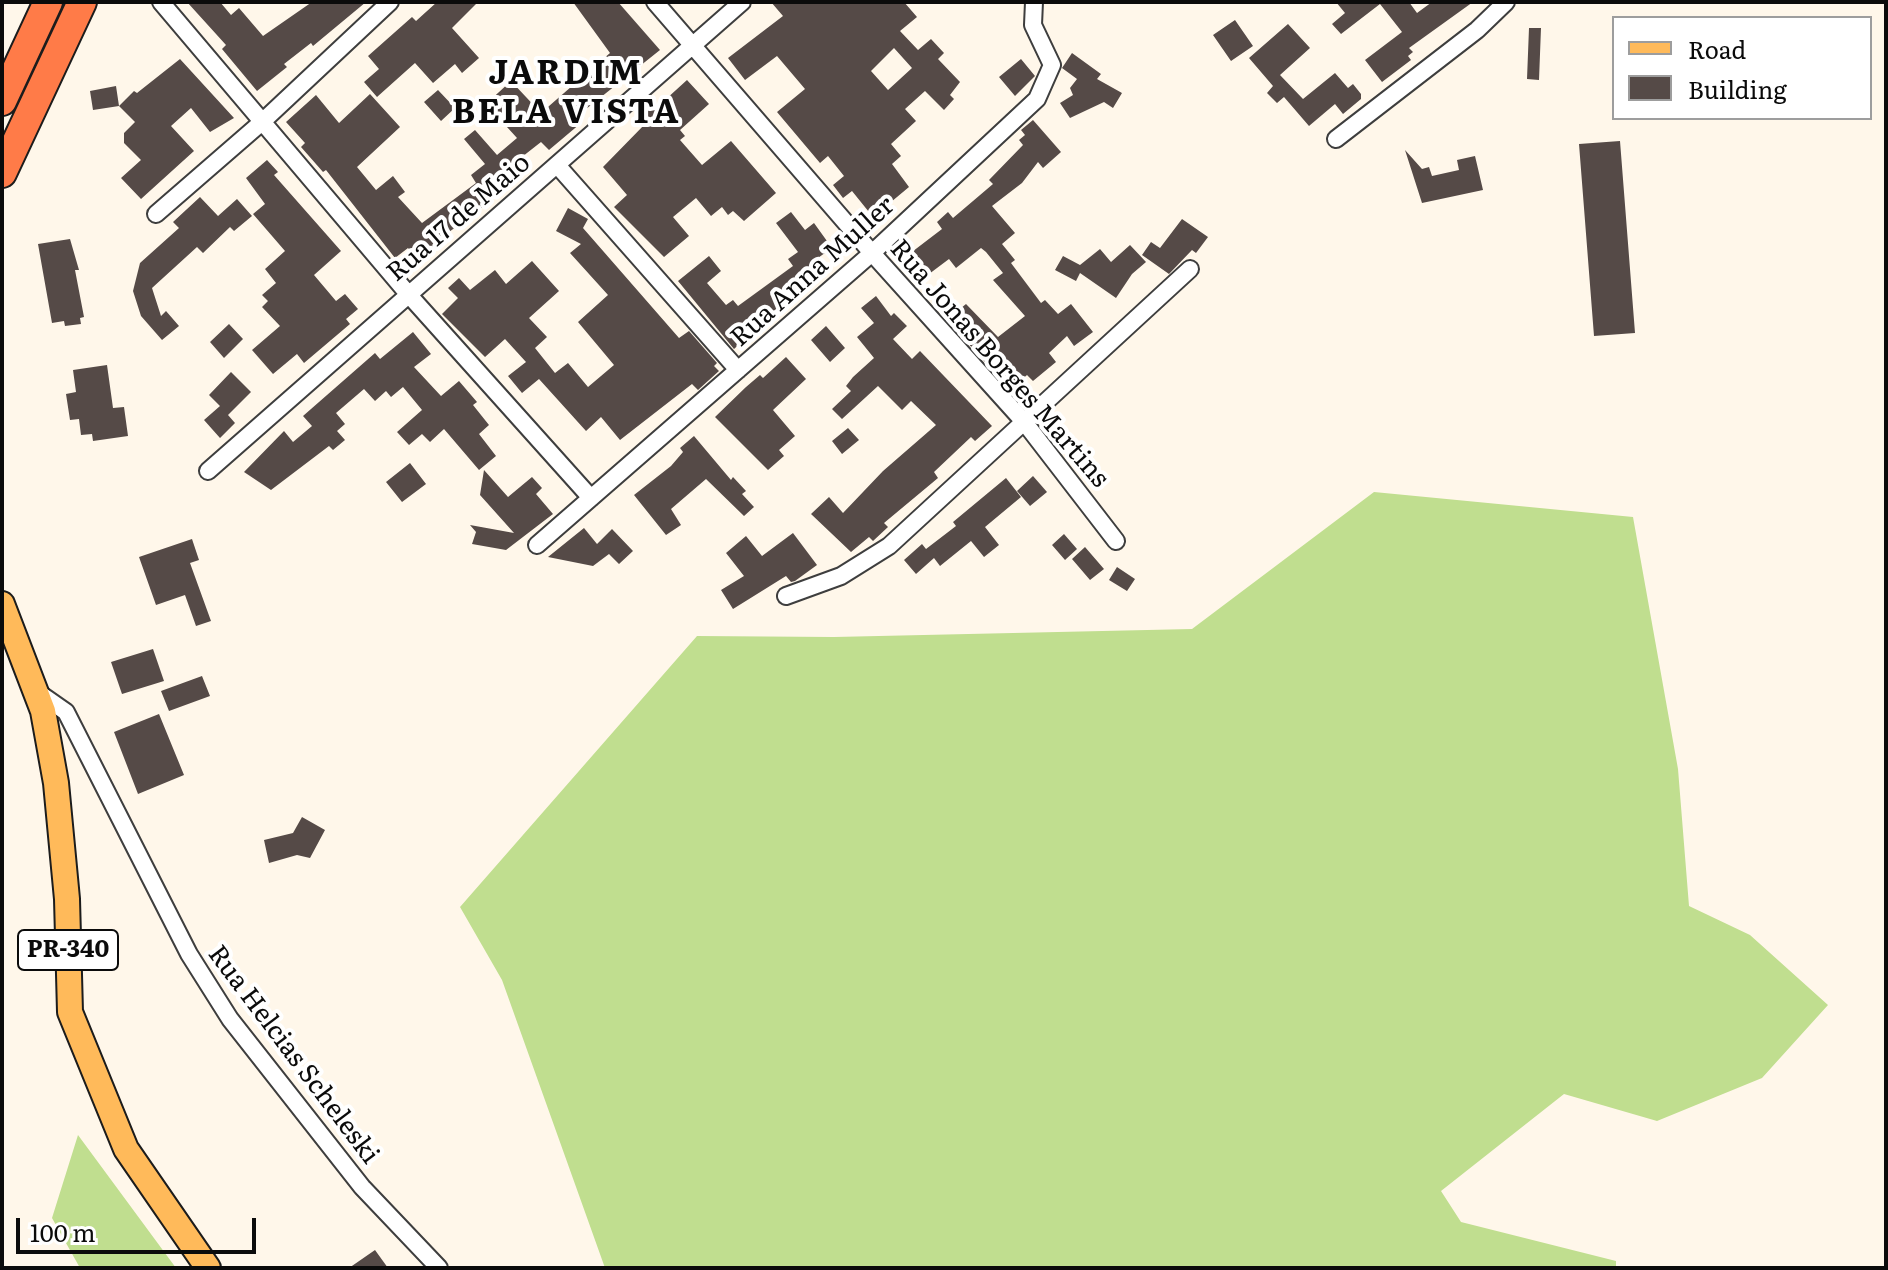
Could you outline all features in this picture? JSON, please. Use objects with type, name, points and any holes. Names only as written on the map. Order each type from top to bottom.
[{"type":"highway","points":[[2,101],[48,2]]},
{"type":"highway","points":[[2,173],[82,2]]},
{"type":"main road","name":"PR-340","points":[[2,604],[36,691],[56,783],[67,899],[70,1012],[126,1149],[208,1268]]},
{"type":"street","points":[[161,2],[409,295],[591,498]]},
{"type":"street","points":[[156,214],[262,122],[390,2]]},
{"type":"street","name":"Rua Jonas Borges Martins","points":[[655,2],[872,253],[1025,423],[1116,541]]},
{"type":"street","name":"Rua 17 de Maio","points":[[208,471],[742,2]]},
{"type":"street","name":"Rua Anna Muller","points":[[537,545],[872,253],[1037,99],[1052,65],[1033,25],[1034,2]]},
{"type":"street","points":[[1336,139],[1477,30],[1506,2]]},
{"type":"street","points":[[557,165],[738,370]]},
{"type":"street","points":[[786,596],[841,576],[889,546],[1190,269]]},
{"type":"street","name":"Rua Helcias Scheleski","points":[[36,691],[66,712],[189,954],[230,1019],[362,1187],[439,1268]]},
{"type":"green space","points":[[1374,492],[1633,517],[1678,769],[1689,906],[1750,935],[1828,1005],[1762,1078],[1657,1121],[1564,1094],[1441,1191],[1461,1222],[1616,1261],[1616,1268],[605,1268],[502,980],[460,907],[697,636],[834,637],[1192,629]]},
{"type":"green space","points":[[78,1135],[176,1268],[80,1268],[52,1218]]},
{"type":"building","points":[[187,2],[220,2],[231,15],[239,8],[263,36],[312,2],[366,2],[313,46],[311,43],[284,64],[287,67],[257,91],[222,49],[226,45]]},
{"type":"building","points":[[437,2],[478,2],[452,28],[479,58],[462,73],[455,64],[433,83],[415,63],[377,97],[364,82],[379,69],[368,56],[412,17],[416,21]]},
{"type":"building","points":[[573,2],[618,2],[660,50],[576,117],[581,123],[549,150],[541,142],[490,182],[500,194],[437,241],[440,244],[421,262],[408,248],[395,258],[326,170],[323,172],[301,147],[305,143],[286,122],[316,95],[339,123],[370,94],[400,127],[357,167],[376,190],[393,176],[405,192],[398,197],[422,223],[476,183],[471,175],[485,164],[464,139],[475,130],[497,155],[517,138],[486,104],[511,81],[541,113],[610,53]]},
{"type":"building","points":[[771,2],[904,2],[917,17],[900,31],[918,50],[931,39],[944,53],[938,59],[960,82],[950,95],[954,99],[944,110],[925,91],[905,109],[916,121],[891,144],[901,156],[892,164],[909,187],[873,217],[852,191],[843,198],[833,185],[844,176],[828,156],[820,163],[777,112],[805,89],[777,56],[745,80],[728,58],[783,16]],"holes":[[[894,48],[912,68],[888,90],[871,71]]]},
{"type":"building","points":[[1336,2],[1409,2],[1417,13],[1432,2],[1473,2],[1409,48],[1413,52],[1408,56],[1411,60],[1382,82],[1365,60],[1402,32],[1380,4],[1341,34],[1332,24],[1345,13]]},
{"type":"building","points":[[1235,20],[1253,46],[1231,61],[1213,35]]},
{"type":"building","points":[[1288,24],[1310,48],[1280,75],[1303,99],[1335,73],[1348,88],[1353,84],[1361,99],[1343,114],[1335,104],[1309,126],[1284,97],[1277,103],[1267,93],[1273,86],[1249,58]]},
{"type":"building","points":[[1529,28],[1541,28],[1539,80],[1527,79]]},
{"type":"building","points":[[1072,53],[1101,74],[1097,79],[1122,93],[1113,108],[1104,102],[1070,118],[1060,103],[1073,95],[1070,88],[1077,79],[1062,68]]},
{"type":"building","points":[[180,59],[234,118],[210,132],[191,108],[171,126],[194,151],[141,199],[121,178],[141,160],[124,143],[124,133],[135,122],[119,106],[134,91],[137,93]]},
{"type":"building","points":[[1021,59],[1035,76],[1015,96],[999,77]]},
{"type":"building","points":[[687,80],[709,104],[680,130],[685,136],[680,140],[702,165],[731,141],[776,193],[744,221],[733,211],[728,215],[722,207],[711,216],[696,198],[673,217],[689,236],[664,257],[614,207],[627,195],[603,167],[646,123],[640,116],[651,106],[654,110]]},
{"type":"building","points":[[116,86],[119,106],[93,110],[90,91]]},
{"type":"building","points":[[438,90],[455,108],[441,121],[424,102]]},
{"type":"building","points":[[1033,120],[1061,152],[1043,168],[1038,162],[1022,183],[992,206],[1015,233],[1002,244],[1015,260],[1011,263],[1041,303],[1045,300],[1058,314],[1071,304],[1093,332],[1074,346],[1067,336],[1049,353],[1056,362],[1033,381],[1027,375],[1010,390],[958,332],[961,329],[950,317],[966,304],[998,337],[1025,316],[993,280],[1003,273],[981,248],[956,268],[949,259],[921,280],[904,258],[942,229],[937,222],[948,212],[953,218],[993,184],[989,180],[1023,145],[1019,140],[1025,135],[1021,130]]},
{"type":"building","points":[[1620,141],[1635,333],[1594,336],[1579,144]]},
{"type":"building","points":[[1405,150],[1422,169],[1429,167],[1432,176],[1459,170],[1457,160],[1475,156],[1483,190],[1422,203]]},
{"type":"building","points":[[267,160],[278,172],[274,175],[341,251],[314,275],[336,301],[345,294],[358,309],[346,319],[350,324],[304,363],[297,354],[273,374],[252,350],[280,326],[262,307],[268,301],[262,295],[276,283],[265,269],[285,251],[253,214],[265,204],[246,178]]},
{"type":"building","points":[[200,197],[218,216],[237,199],[252,216],[234,231],[230,227],[203,253],[197,247],[152,288],[161,316],[166,311],[179,326],[162,340],[141,316],[133,291],[140,263],[179,228],[173,222]]},
{"type":"building","points":[[568,208],[588,219],[583,228],[679,338],[689,331],[717,363],[714,366],[719,371],[698,390],[692,384],[620,440],[601,417],[586,431],[539,379],[522,393],[508,376],[526,362],[505,339],[485,357],[442,314],[458,298],[448,288],[459,278],[470,290],[495,270],[506,284],[532,261],[559,291],[529,318],[547,337],[535,348],[555,373],[568,363],[588,387],[614,365],[578,322],[608,295],[570,253],[581,244],[556,231]]},
{"type":"building","points":[[791,212],[805,230],[814,223],[832,248],[815,260],[823,271],[745,335],[747,337],[734,349],[678,281],[709,256],[721,271],[707,283],[726,305],[733,300],[738,306],[793,266],[788,259],[798,252],[776,223]]},
{"type":"building","points":[[1182,219],[1208,237],[1196,253],[1192,250],[1169,274],[1142,255],[1151,242],[1160,248]]},
{"type":"building","points":[[70,239],[79,270],[75,270],[84,317],[80,318],[81,324],[65,326],[64,321],[52,323],[38,244]]},
{"type":"building","points":[[1130,245],[1146,262],[1132,274],[1116,298],[1080,273],[1076,281],[1055,270],[1063,256],[1080,265],[1100,249],[1111,262]]},
{"type":"building","points":[[876,296],[891,316],[894,313],[907,326],[893,339],[912,359],[920,351],[992,426],[975,441],[971,437],[934,472],[938,478],[884,523],[888,527],[873,541],[869,537],[851,552],[811,514],[829,497],[843,513],[883,471],[936,425],[911,401],[902,410],[878,386],[842,419],[832,409],[851,391],[846,386],[853,377],[874,358],[857,337],[874,323],[861,308]]},
{"type":"building","points":[[229,324],[243,339],[224,358],[210,342]]},
{"type":"building","points":[[826,326],[845,348],[830,362],[811,340]]},
{"type":"building","points":[[413,332],[431,354],[414,367],[441,396],[459,381],[477,402],[473,405],[489,425],[479,434],[496,456],[479,470],[444,429],[430,442],[422,434],[409,445],[397,432],[422,410],[403,387],[391,397],[386,391],[375,401],[364,389],[336,413],[345,424],[337,431],[345,440],[333,450],[329,446],[271,490],[244,472],[284,431],[293,442],[312,426],[303,416],[375,353],[380,359]]},
{"type":"building","points":[[786,357],[806,379],[773,410],[795,436],[779,450],[784,456],[768,470],[715,417],[760,375],[763,378]]},
{"type":"building","points":[[107,365],[113,408],[124,407],[128,436],[93,441],[92,434],[81,435],[79,419],[70,420],[66,394],[76,392],[73,370]]},
{"type":"building","points":[[231,372],[251,392],[228,415],[235,423],[220,438],[204,420],[220,406],[209,395]]},
{"type":"building","points":[[848,428],[859,440],[842,454],[832,441]]},
{"type":"building","points":[[694,436],[731,480],[733,477],[746,491],[742,494],[754,507],[744,516],[706,479],[671,509],[681,525],[666,535],[634,495],[671,466],[683,452],[680,448]]},
{"type":"building","points":[[410,463],[426,484],[402,502],[386,482]]},
{"type":"building","points":[[484,470],[508,497],[532,477],[542,488],[536,494],[553,514],[506,550],[472,544],[476,532],[470,525],[514,533],[480,495]]},
{"type":"building","points":[[1033,476],[1047,492],[1030,506],[1017,491]]},
{"type":"building","points":[[1006,478],[1021,497],[985,527],[999,545],[984,557],[971,541],[940,566],[934,558],[916,574],[904,560],[922,544],[926,549],[956,526],[953,522]]},
{"type":"building","points":[[584,528],[597,544],[612,529],[633,551],[619,564],[609,554],[593,566],[548,557]]},
{"type":"building","points":[[793,533],[817,565],[795,581],[791,582],[786,576],[733,609],[721,590],[744,576],[726,553],[746,536],[762,556]]},
{"type":"building","points":[[1064,534],[1077,549],[1065,560],[1052,545]]},
{"type":"building","points":[[192,539],[199,560],[190,563],[211,621],[196,626],[185,595],[156,605],[139,557]]},
{"type":"building","points":[[1085,547],[1104,569],[1090,580],[1072,559]]},
{"type":"building","points":[[1117,567],[1135,579],[1127,591],[1109,580]]},
{"type":"building","points":[[153,649],[164,681],[122,694],[111,662]]},
{"type":"building","points":[[202,676],[210,696],[169,711],[161,691]]},
{"type":"building","points":[[159,714],[184,775],[138,794],[114,732]]},
{"type":"building","points":[[302,817],[325,830],[310,858],[297,855],[269,863],[264,840],[293,833]]},
{"type":"building","points":[[375,1250],[388,1268],[349,1268]]},
{"type":"district","name":"JARDIM BELA VISTA","points":[[566,94]]}]
